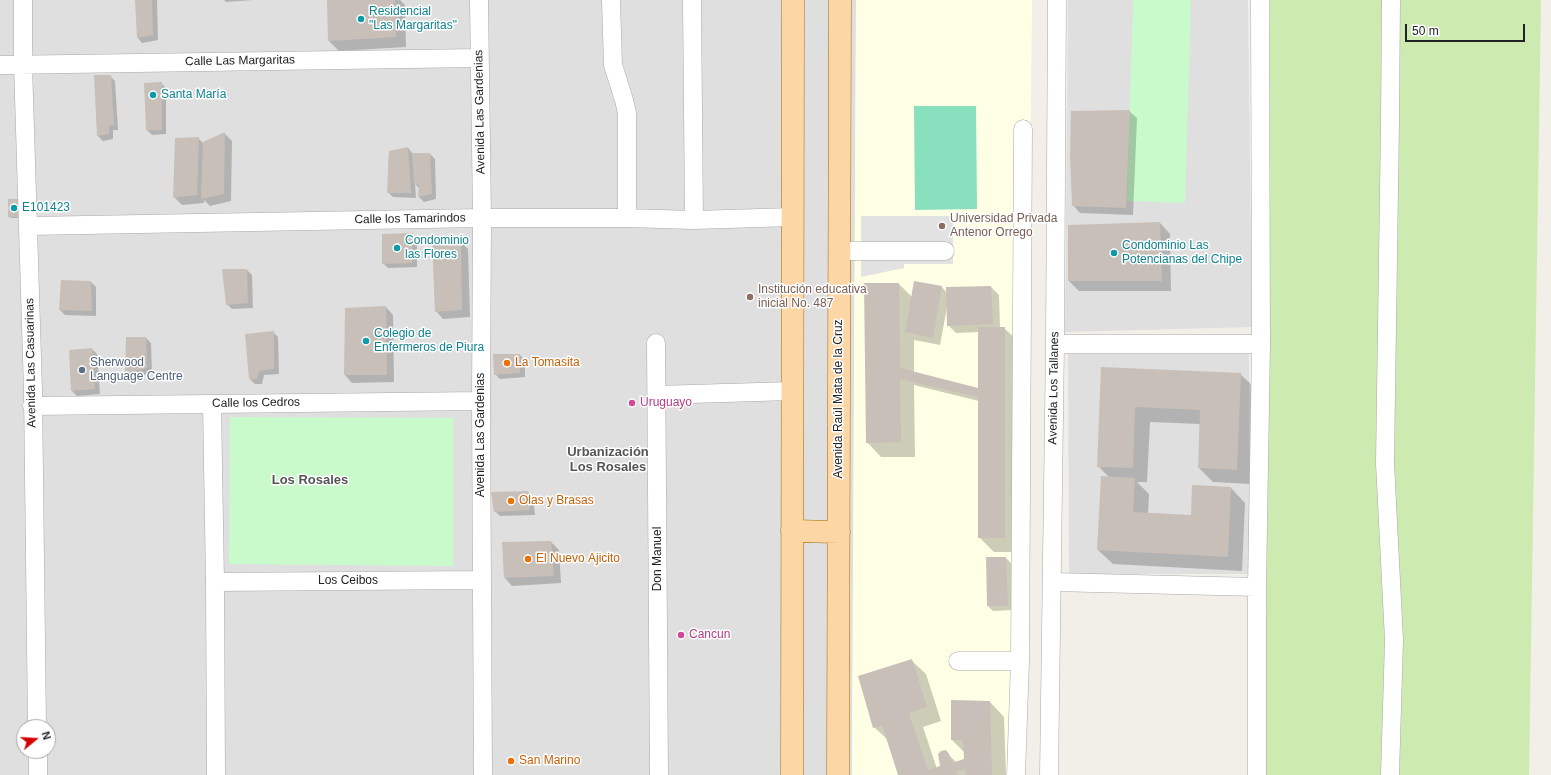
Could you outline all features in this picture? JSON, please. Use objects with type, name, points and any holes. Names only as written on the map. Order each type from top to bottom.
[{"type":"main road","points":[[792,775],[793,0]]},
{"type":"main road","name":"Avenida Raúl Mata de la Cruz","points":[[838,775],[840,0]]},
{"type":"main road","points":[[792,531],[839,532]]},
{"type":"street","name":"Avenida Las Casuarinas","points":[[23,0],[32,391],[37,719]]},
{"type":"street","name":"Avenida Las Gardenias","points":[[479,0],[482,218],[481,580],[483,775]]},
{"type":"street","points":[[611,0],[613,65],[627,113],[627,218]]},
{"type":"street","points":[[692,0],[694,220]]},
{"type":"street","name":"Avenida Los Tallanes","points":[[1049,775],[1055,344],[1057,0]]},
{"type":"street","points":[[1257,775],[1257,587],[1261,344],[1260,0]]},
{"type":"street","points":[[1390,775],[1394,640],[1385,463],[1391,0]]},
{"type":"street","name":"Calle Las Margaritas","points":[[0,65],[480,58]]},
{"type":"street","points":[[1016,775],[1020,661],[1023,129]]},
{"type":"street","name":"Calle los Tamarindos","points":[[28,226],[482,218],[627,218],[694,220],[793,217]]},
{"type":"street","points":[[839,250],[944,251]]},
{"type":"street","name":"Don Manuel","points":[[656,344],[659,775]]},
{"type":"street","points":[[1055,344],[1261,344]]},
{"type":"street","points":[[657,396],[792,391]]},
{"type":"street","name":"Calle los Cedros","points":[[32,406],[481,401]]},
{"type":"street","points":[[212,404],[216,775]]},
{"type":"street","name":"Los Ceibos","points":[[215,582],[481,580]]},
{"type":"street","points":[[1052,582],[1257,587]]},
{"type":"street","points":[[958,661],[1020,661]]},
{"type":"street","points":[[38,759],[38,775]]},
{"type":"shaded area","points":[[0,0],[856,0],[852,775],[0,775]]},
{"type":"shaded area","name":"Universidad Privada Antenor Orrego","points":[[856,0],[1032,0],[1024,775],[852,775]]},
{"type":"shaded area","points":[[1068,0],[1248,0],[1252,327],[1065,332]]},
{"type":"shaded area","points":[[861,216],[953,216],[953,264],[904,264],[904,268],[861,277]]},
{"type":"shaded area","points":[[1068,354],[1249,354],[1250,574],[1069,574]]},
{"type":"green space","points":[[1133,0],[1191,0],[1185,203],[1127,201]]},
{"type":"green space","points":[[1270,0],[1541,0],[1529,775],[1265,775]]},
{"type":"green space","points":[[914,106],[976,106],[977,209],[915,210]]},
{"type":"green space","points":[[230,417],[453,418],[453,566],[229,564]]},
{"type":"building","points":[[135,0],[152,0],[153,35],[137,38]]},
{"type":"building","name":"Residencial \"Las Margaritas\"","points":[[327,0],[395,0],[396,37],[328,41]]},
{"type":"building","points":[[94,75],[111,75],[114,125],[109,126],[109,134],[97,136]]},
{"type":"building","name":"Santa María","points":[[162,82],[162,130],[146,130],[144,83]]},
{"type":"building","points":[[1130,110],[1126,208],[1072,206],[1070,157],[1071,111]]},
{"type":"building","points":[[225,132],[224,194],[201,199],[203,142]]},
{"type":"building","points":[[199,137],[197,195],[173,198],[175,138]]},
{"type":"building","points":[[408,147],[411,193],[387,193],[389,151]]},
{"type":"building","points":[[412,153],[430,153],[432,194],[418,197],[419,185],[414,184]]},
{"type":"building","name":"E101423","points":[[8,199],[20,199],[20,217],[8,217]]},
{"type":"building","name":"Condominio Las Potencianas del Chipe","points":[[1160,222],[1162,281],[1068,281],[1068,225]]},
{"type":"building","name":"Condominio las Flores","points":[[413,233],[412,263],[382,264],[382,234]]},
{"type":"building","points":[[461,240],[462,310],[435,312],[432,242]]},
{"type":"building","points":[[222,269],[247,269],[248,303],[226,305]]},
{"type":"building","points":[[61,280],[91,281],[92,311],[59,310]]},
{"type":"building","points":[[914,281],[942,286],[933,338],[905,332]]},
{"type":"building","points":[[864,283],[899,283],[900,368],[978,388],[978,327],[1005,327],[1005,538],[978,538],[978,397],[900,379],[901,442],[866,443]]},
{"type":"building","points":[[991,286],[993,324],[947,326],[946,287]]},
{"type":"building","name":"Colegio de Enfermeros de Piura","points":[[386,306],[387,375],[344,375],[345,308]]},
{"type":"building","points":[[274,331],[274,369],[259,371],[257,379],[249,379],[245,334]]},
{"type":"building","points":[[126,337],[146,337],[147,368],[125,373]]},
{"type":"building","name":"Sherwood Language Centre","points":[[92,348],[95,389],[71,391],[69,350]]},
{"type":"building","name":"La Tomasita","points":[[493,354],[520,354],[520,373],[494,375]]},
{"type":"building","points":[[1101,367],[1241,373],[1237,470],[1198,468],[1200,410],[1135,407],[1133,468],[1097,467]]},
{"type":"building","points":[[1101,476],[1135,478],[1133,512],[1191,515],[1192,485],[1231,487],[1228,557],[1097,550]]},
{"type":"building","name":"Olas y Brasas","points":[[528,491],[530,510],[494,512],[491,492]]},
{"type":"building","name":"El Nuevo Ajicito","points":[[551,541],[554,576],[504,578],[502,542]]},
{"type":"building","points":[[986,557],[1006,557],[1008,606],[987,606]]},
{"type":"building","points":[[912,659],[927,707],[909,713],[928,770],[940,766],[938,754],[941,751],[946,750],[952,763],[964,759],[963,740],[951,740],[951,700],[990,701],[992,775],[966,775],[965,769],[956,772],[957,775],[898,775],[882,725],[873,728],[858,676]]},
{"type":"place","name":"Residencial \"Las Margaritas\"","points":[[361,19]]},
{"type":"place","name":"Santa María","points":[[153,95]]},
{"type":"place","name":"E101423","points":[[14,208]]},
{"type":"place","name":"Universidad Privada Antenor Orrego","points":[[942,226]]},
{"type":"place","name":"Condominio las Flores","points":[[397,248]]},
{"type":"place","name":"Condominio Las Potencianas del Chipe","points":[[1114,253]]},
{"type":"place","name":"Institución educativa inicial No. 487","points":[[750,297]]},
{"type":"place","name":"Colegio de Enfermeros de Piura","points":[[366,341]]},
{"type":"place","name":"La Tomasita","points":[[507,363]]},
{"type":"place","name":"Sherwood Language Centre","points":[[82,370]]},
{"type":"place","name":"Uruguayo","points":[[632,403]]},
{"type":"place","name":"Olas y Brasas","points":[[511,501]]},
{"type":"place","name":"El Nuevo Ajicito","points":[[528,559]]},
{"type":"place","name":"Cancun","points":[[681,635]]},
{"type":"place","name":"San Marino","points":[[511,761]]},
{"type":"district","name":"Urbanización Los Rosales","points":[[608,460]]},
{"type":"district","name":"Los Rosales","points":[[310,480]]}]
